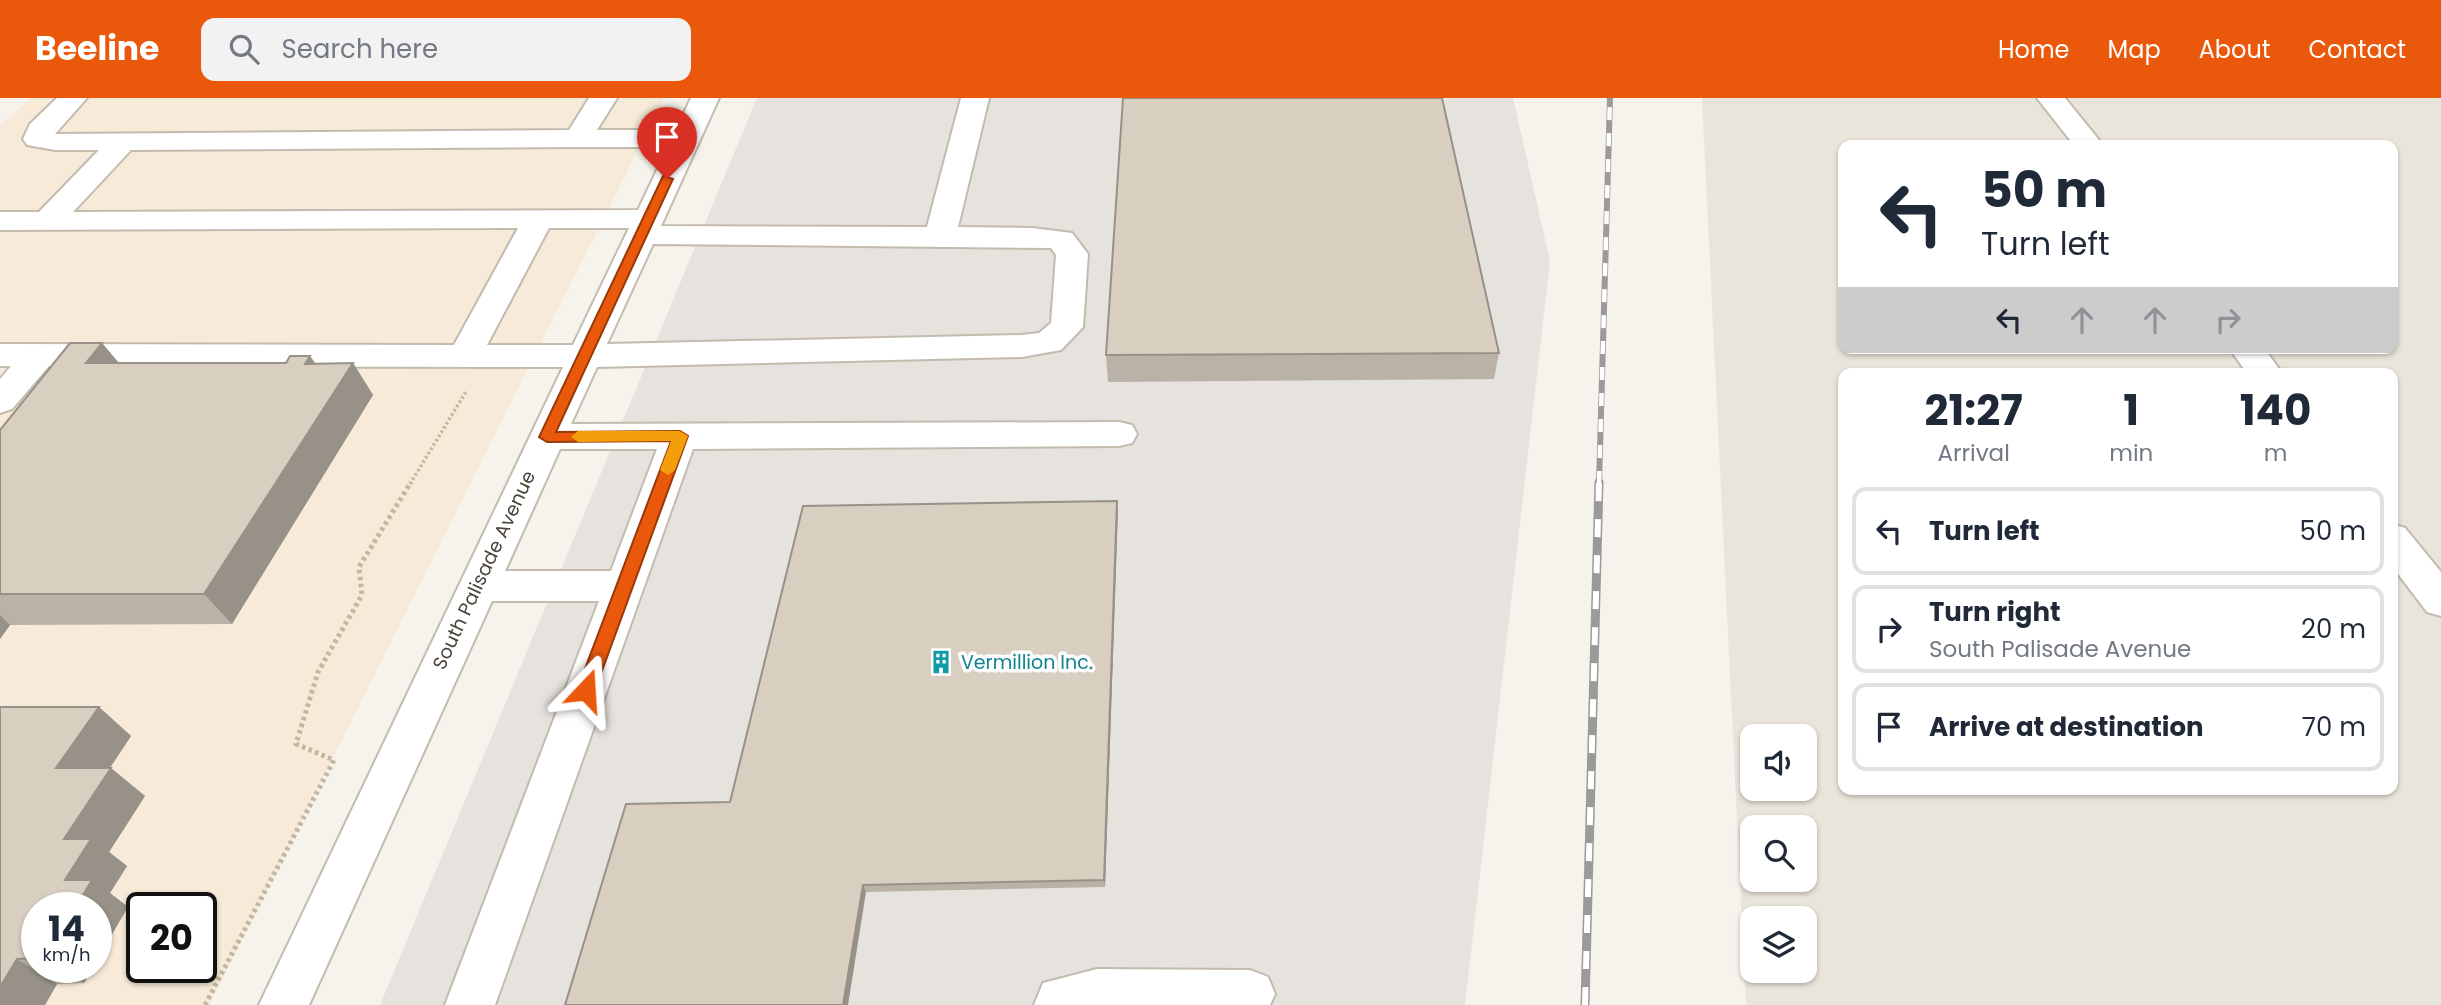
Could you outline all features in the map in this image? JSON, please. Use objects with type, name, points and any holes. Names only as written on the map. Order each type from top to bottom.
[{"type":"street","points":[[73,98],[40,130],[37,139],[124,141],[686,138]]},
{"type":"street","points":[[578,139],[603,98]]},
{"type":"street","name":"South Palisade Avenue","points":[[284,1005],[705,98]]},
{"type":"street","points":[[940,237],[975,98]]},
{"type":"street","points":[[2051,98],[2084,140]]},
{"type":"street","points":[[47,221],[124,141]]},
{"type":"street","points":[[465,355],[538,220]]},
{"type":"street","points":[[0,221],[538,220],[645,227],[1061,240],[1072,254],[1067,327],[1049,342],[1022,346],[585,356],[0,355]]},
{"type":"street","points":[[2251,354],[2261,368]]},
{"type":"street","points":[[0,401],[40,355]]},
{"type":"street","points":[[547,437],[1119,434]]},
{"type":"street","points":[[470,1005],[680,436]]},
{"type":"street","points":[[2398,546],[2441,601]]},
{"type":"street","points":[[477,586],[625,586]]},
{"type":"street","points":[[1059,1005],[1061,1000],[1097,993],[1250,993]]},
{"type":"path","points":[[205,1005],[334,760],[296,744],[318,672],[362,596],[359,567],[467,389],[455,389]]},
{"type":"shaded area","points":[[31,98],[664,98],[209,1005],[0,1005],[0,126]]},
{"type":"shaded area","points":[[757,98],[1513,98],[1550,261],[1465,1005],[380,1005]]},
{"type":"shaded area","points":[[1702,98],[2441,98],[2441,1005],[1746,1005],[1745,983],[1817,983],[1817,906],[1741,906],[1741,892],[1817,892],[1817,815],[1740,815],[1740,881]]},
{"type":"building","points":[[1123,98],[1442,98],[1499,353],[1106,355]]},
{"type":"building","points":[[70,343],[102,343],[86,363],[286,363],[290,356],[310,356],[305,364],[353,363],[204,594],[0,594],[0,430]]},
{"type":"building","name":"Vermillion Inc.","points":[[1117,501],[1104,880],[863,885],[843,1005],[565,1005],[626,804],[730,802],[803,506]]},
{"type":"building","points":[[0,707],[99,707],[56,768],[111,768],[64,839],[91,839],[65,880],[92,880],[85,892],[21,892],[21,959],[17,959],[0,987]]},
{"type":"railway","points":[[1599,484],[1610,98]]},
{"type":"railway","points":[[1585,1005],[1599,482]]},
{"type":"slow traffic","points":[[578,437],[680,436],[668,470]]},
{"type":"place","name":"Vermillion Inc.","points":[[941,662]]},
{"type":"route","points":[[586,690],[680,436],[547,437],[667,179]]}]
